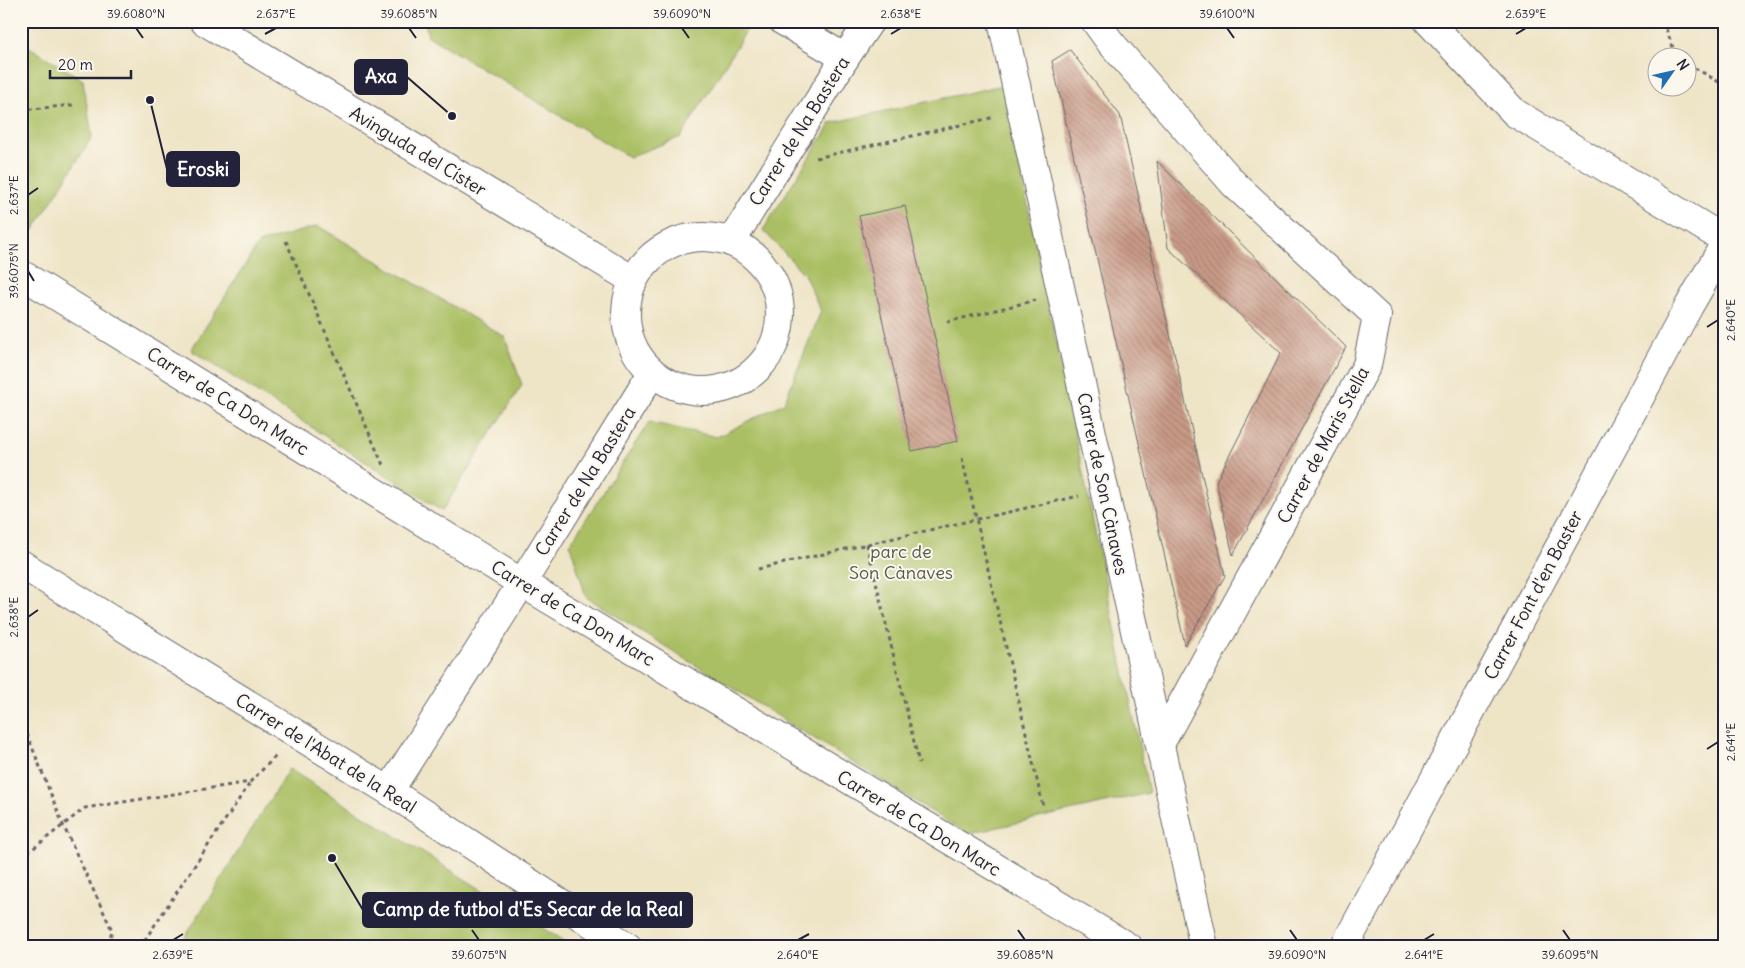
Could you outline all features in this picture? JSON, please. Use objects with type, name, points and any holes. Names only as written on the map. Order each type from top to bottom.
[{"type":"street","name":"Avinguda del Císter","points":[[204,21],[632,280]]},
{"type":"street","points":[[783,21],[844,58]]},
{"type":"street","name":"Carrer de Na Bastera","points":[[730,242],[844,58],[870,21]]},
{"type":"street","name":"Carrer de Son Cànaves","points":[[1002,21],[1204,947]]},
{"type":"street","name":"Carrer de Maris Stella","points":[[1095,21],[1111,43],[1234,184],[1376,316],[1367,365],[1160,744]]},
{"type":"street","points":[[1428,21],[1515,113],[1721,232]]},
{"type":"street","name":"Carrer Font d'en Baster","points":[[1344,947],[1684,315],[1721,232]]},
{"type":"street","points":[[708,236],[730,242],[754,256],[770,277],[779,302],[779,329],[769,354],[752,374],[728,387],[702,392],[676,387],[652,373],[636,354],[626,330],[626,304],[632,280],[646,261],[664,247],[685,238],[708,236]]},
{"type":"street","name":"Carrer de Ca Don Marc","points":[[21,274],[522,583],[1128,947]]},
{"type":"street","name":"Carrer de Na Bastera","points":[[389,791],[522,583],[652,373]]},
{"type":"street","name":"Carrer de l'Abat de la Real","points":[[21,564],[389,791],[628,947]]},
{"type":"path","points":[[1663,21],[1672,48]]},
{"type":"path","points":[[1698,70],[1724,85]]},
{"type":"path","points":[[21,110],[74,105]]},
{"type":"path","points":[[777,167],[1021,111]]},
{"type":"path","points":[[286,241],[403,509]]},
{"type":"path","points":[[947,322],[1061,294]]},
{"type":"path","points":[[962,458],[1043,806]]},
{"type":"path","points":[[758,569],[1104,490]]},
{"type":"path","points":[[866,544],[920,763]]},
{"type":"path","points":[[21,720],[63,825],[112,930],[108,947]]},
{"type":"path","points":[[140,947],[250,782],[298,734]]},
{"type":"path","points":[[21,858],[85,808],[250,782]]},
{"type":"green space","points":[[425,21],[741,21],[749,26],[681,137],[629,157],[428,36]]},
{"type":"green space","points":[[21,42],[83,80],[92,137],[21,250]]},
{"type":"green space","name":"parc de Son Cànaves","points":[[1003,85],[1149,793],[968,834],[586,597],[570,544],[649,422],[717,437],[784,403],[821,311],[804,274],[763,230],[831,123]]},
{"type":"green space","points":[[318,226],[505,337],[522,385],[442,511],[191,350],[259,243]]},
{"type":"green space","points":[[289,769],[573,947],[179,947]]},
{"type":"building","points":[[1070,50],[1120,115],[1225,576],[1185,645],[1052,61]]},
{"type":"building","points":[[1157,161],[1346,347],[1233,555],[1216,482],[1281,353],[1168,248]]},
{"type":"building","points":[[905,206],[958,441],[912,451],[859,216]]},
{"type":"place","name":"Eroski","points":[[150,100]]},
{"type":"place","name":"Axa","points":[[452,116]]},
{"type":"place","name":"Camp de futbol d'Es Secar de la Real","points":[[332,858]]}]
